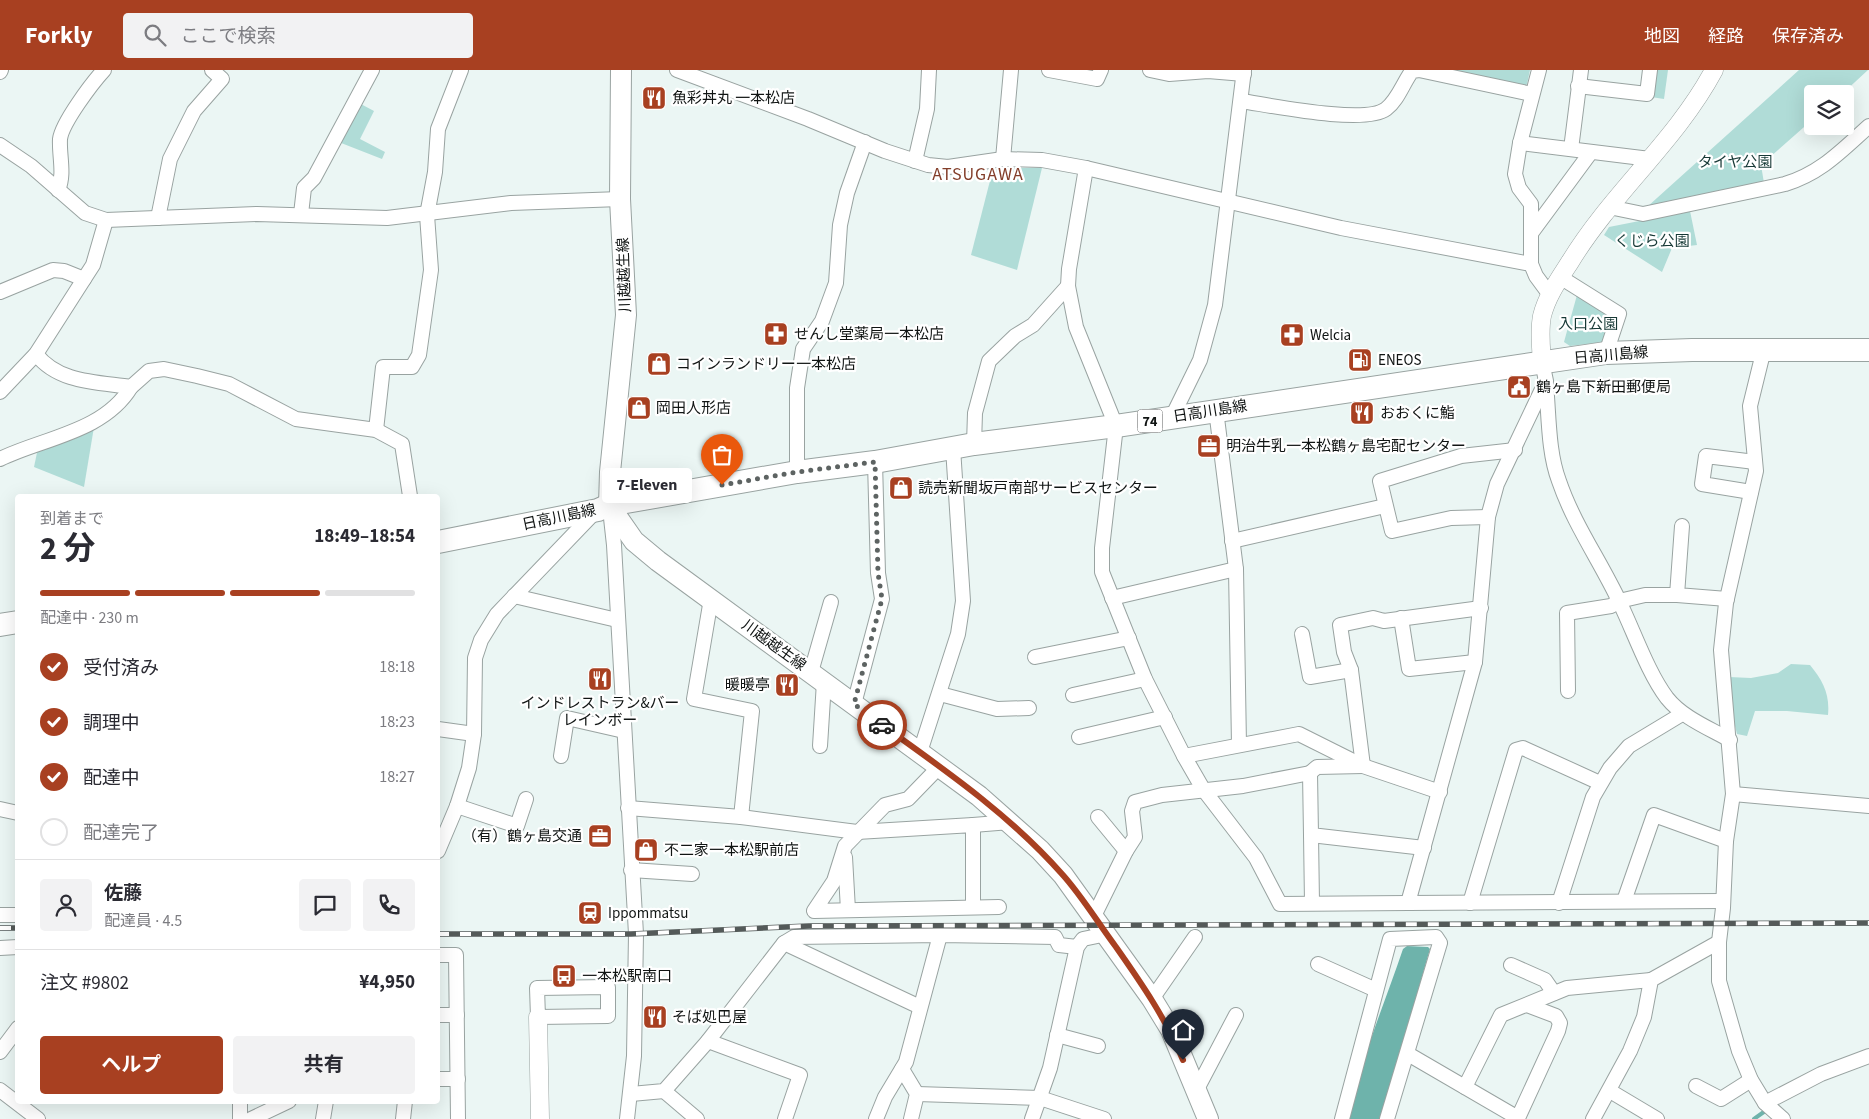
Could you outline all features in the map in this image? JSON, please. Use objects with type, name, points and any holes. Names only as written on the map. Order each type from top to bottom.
[{"type":"main road","name":"川越越生線","points":[[621,70],[620,199],[625,323],[610,472],[604,507],[634,541],[920,752],[1010,822],[1064,875],[1152,998],[1171,1030],[1208,1119]]},
{"type":"main road","name":"日高川島線","points":[[440,542],[604,507],[797,472],[875,462],[964,446],[1116,426],[1216,410],[1544,371],[1606,353],[1623,351],[1764,349],[1869,350]]},
{"type":"main road","points":[[0,625],[15,622]]},
{"type":"street","points":[[58,190],[62,182],[60,137],[78,104],[104,70]]},
{"type":"street","points":[[158,218],[170,159],[194,111],[222,79],[212,70]]},
{"type":"street","points":[[301,214],[304,188],[314,178],[372,70]]},
{"type":"street","points":[[376,430],[383,367],[412,367],[419,355],[431,270],[427,214],[436,172],[438,129],[461,70]]},
{"type":"street","points":[[677,70],[928,165],[948,167],[1003,159],[1042,160],[1086,168],[1340,228],[1531,264]]},
{"type":"street","points":[[915,161],[927,109],[929,70]]},
{"type":"street","points":[[1003,159],[1011,70]]},
{"type":"street","points":[[1049,70],[1097,79],[1102,70]]},
{"type":"street","points":[[1150,70],[1169,74],[1208,71],[1244,72],[1215,306],[1200,360],[1172,417]]},
{"type":"street","points":[[1241,101],[1330,114],[1374,114],[1385,110],[1395,100],[1412,71],[1419,70],[1532,94]]},
{"type":"street","points":[[1539,70],[1520,143],[1516,180],[1531,204],[1531,264],[1536,276],[1550,295]]},
{"type":"street","points":[[1571,149],[1581,70]]},
{"type":"street","points":[[1578,86],[1647,94],[1650,70]]},
{"type":"street","points":[[1714,70],[1686,117],[1584,238],[1550,295],[1542,316],[1540,333],[1552,448],[1558,481],[1591,551],[1619,601],[1642,653],[1667,698],[1682,714],[1730,740]]},
{"type":"street","points":[[1609,207],[1642,214],[1806,178],[1821,169],[1869,126]]},
{"type":"street","points":[[797,472],[797,388],[803,348],[822,321],[836,283],[840,225],[847,193],[865,142]]},
{"type":"street","points":[[1520,143],[1650,159]]},
{"type":"street","points":[[0,145],[31,166],[85,213],[106,220],[301,214],[387,218],[511,203],[620,199]]},
{"type":"street","points":[[1532,232],[1591,152]]},
{"type":"street","points":[[1086,168],[1069,269],[1068,286],[1076,328],[1116,426],[1102,548],[1102,572],[1145,679],[1184,756],[1203,789],[1256,858],[1280,904],[1722,900]]},
{"type":"street","points":[[0,392],[36,354],[93,265],[106,220]]},
{"type":"street","points":[[0,292],[53,270],[64,271],[84,279]]},
{"type":"street","points":[[1560,276],[1619,314],[1606,353]]},
{"type":"street","points":[[920,752],[958,634],[963,601],[964,446],[989,361],[1015,336],[1033,325],[1068,286]]},
{"type":"street","points":[[1764,349],[1750,406],[1756,471],[1727,599],[1721,650],[1733,794],[1726,841],[1723,908],[1719,942],[1719,981],[1739,1051],[1752,1080],[1765,1103],[1783,1119]]},
{"type":"street","points":[[36,354],[45,366],[62,376],[130,387]]},
{"type":"street","points":[[0,459],[76,430],[109,413],[124,399],[130,387],[149,371],[164,369],[229,384],[296,419],[376,430],[402,444],[410,494]]},
{"type":"street","points":[[1408,902],[1475,662],[1488,517],[1497,484],[1515,450],[1544,371]]},
{"type":"street","points":[[1216,410],[1236,569],[1239,745]]},
{"type":"street","points":[[1488,517],[1451,518],[1392,531],[1380,481],[1461,456],[1515,450]]},
{"type":"street","points":[[1751,492],[1702,484],[1706,456],[1755,462]]},
{"type":"street","points":[[854,704],[882,599],[878,573],[875,462]]},
{"type":"street","points":[[1232,542],[1385,506]]},
{"type":"street","points":[[440,846],[457,806],[469,768],[474,734],[476,658],[488,627],[514,596],[604,507],[614,545],[636,934],[634,1056],[627,1119]]},
{"type":"street","points":[[1678,595],[1682,526]]},
{"type":"street","points":[[1112,598],[1236,569]]},
{"type":"street","points":[[1568,691],[1567,613],[1611,606],[1619,601],[1645,595],[1678,595],[1727,599]]},
{"type":"street","points":[[514,596],[617,620]]},
{"type":"street","points":[[711,599],[694,699],[752,711],[741,817]]},
{"type":"street","points":[[820,746],[817,677],[831,602]]},
{"type":"street","points":[[1363,766],[1351,670],[1344,652],[1340,626],[1373,618],[1384,621],[1481,608]]},
{"type":"street","points":[[1401,618],[1409,669],[1475,662]]},
{"type":"street","points":[[1302,634],[1310,677],[1351,670]]},
{"type":"street","points":[[1035,657],[1128,638]]},
{"type":"street","points":[[1072,695],[1145,679]]},
{"type":"street","points":[[940,694],[997,709],[1029,708]]},
{"type":"street","points":[[1560,902],[1593,797],[1600,783],[1629,746],[1682,714]]},
{"type":"street","points":[[1079,737],[1165,717]]},
{"type":"street","points":[[561,756],[568,718],[624,731]]},
{"type":"street","points":[[440,728],[474,734]]},
{"type":"street","points":[[1184,756],[1299,734],[1363,766],[1440,792]]},
{"type":"street","points":[[1470,902],[1516,750],[1524,748],[1600,783]]},
{"type":"street","points":[[1094,916],[1126,851],[1135,837],[1132,811],[1135,802],[1203,789],[1243,786],[1310,773],[1317,767],[1363,766]]},
{"type":"street","points":[[939,767],[908,799],[885,805],[857,832],[845,846],[834,881],[814,911],[999,907]]},
{"type":"street","points":[[1310,773],[1312,903]]},
{"type":"street","points":[[1733,794],[1869,806]]},
{"type":"street","points":[[457,806],[517,826],[526,800]]},
{"type":"street","points":[[628,808],[741,817],[857,832],[1010,822]]},
{"type":"street","points":[[0,809],[15,812]]},
{"type":"street","points":[[1624,901],[1654,815],[1726,841]]},
{"type":"street","points":[[1098,817],[1126,851]]},
{"type":"street","points":[[973,824],[973,907]]},
{"type":"street","points":[[1311,835],[1424,848]]},
{"type":"street","points":[[845,846],[848,910]]},
{"type":"street","points":[[631,870],[692,874]]},
{"type":"street","points":[[0,915],[15,915]]},
{"type":"street","points":[[1032,1119],[1050,1068],[1076,947],[1083,939],[1107,934]]},
{"type":"street","points":[[876,1119],[885,1097],[902,1069],[940,935]]},
{"type":"street","points":[[630,1094],[664,1091],[708,1041],[784,943],[794,937],[1055,936],[1059,944],[1076,947]]},
{"type":"street","points":[[1152,998],[1195,937]]},
{"type":"street","points":[[1342,1119],[1390,939],[1436,938],[1440,943],[1388,1119]]},
{"type":"street","points":[[1466,1087],[1501,1015],[1567,988],[1650,980],[1719,942]]},
{"type":"street","points":[[784,943],[920,1007]]},
{"type":"street","points":[[0,948],[15,947]]},
{"type":"street","points":[[440,955],[456,955],[458,1119]]},
{"type":"street","points":[[1318,964],[1376,990]]},
{"type":"street","points":[[1511,966],[1544,980],[1554,994]]},
{"type":"street","points":[[1594,1119],[1630,1051],[1644,1017],[1650,980]]},
{"type":"street","points":[[538,1017],[608,1016],[608,987],[537,988],[540,1119]]},
{"type":"street","points":[[1408,1054],[1518,1118],[1560,1023],[1556,1016],[1527,1005]]},
{"type":"street","points":[[440,1015],[458,1015]]},
{"type":"street","points":[[1196,1091],[1236,1015]]},
{"type":"street","points":[[0,1052],[15,1032]]},
{"type":"street","points":[[1057,1035],[1098,1046]]},
{"type":"street","points":[[708,1041],[800,1076],[785,1119]]},
{"type":"street","points":[[1765,1103],[1821,1074],[1869,1056]]},
{"type":"street","points":[[902,1069],[917,1094],[911,1119]]},
{"type":"street","points":[[440,1079],[458,1079]]},
{"type":"street","points":[[1696,1086],[1721,1099],[1752,1080]]},
{"type":"street","points":[[0,1090],[15,1101]]},
{"type":"street","points":[[664,1091],[697,1119]]},
{"type":"street","points":[[1610,1091],[1657,1119]]},
{"type":"street","points":[[917,1094],[1040,1098],[1104,1119]]},
{"type":"street","points":[[18,1104],[38,1119]]},
{"type":"street","points":[[240,1104],[240,1119]]},
{"type":"street","points":[[251,1119],[283,1104]]},
{"type":"street","points":[[323,1119],[326,1104]]},
{"type":"street","points":[[403,1119],[405,1104]]},
{"type":"green space","points":[[1441,70],[1530,70],[1527,84],[1522,87]]},
{"type":"green space","points":[[1655,70],[1668,70],[1664,99],[1651,97]]},
{"type":"green space","name":"タイヤ公園","points":[[1799,70],[1868,70],[1852,85],[1804,85],[1804,127],[1761,165],[1764,183],[1647,207]]},
{"type":"green space","points":[[357,102],[374,111],[360,139],[385,152],[382,159],[336,141]]},
{"type":"green space","points":[[1042,168],[1017,270],[971,255],[993,169]]},
{"type":"green space","name":"くじら公園","points":[[1690,211],[1697,245],[1672,248],[1662,272],[1604,235],[1609,227]]},
{"type":"green space","name":"入口公園","points":[[1577,295],[1610,314],[1604,342],[1570,346],[1564,342]]},
{"type":"green space","points":[[94,427],[84,487],[34,467],[38,448]]},
{"type":"green space","points":[[1791,664],[1810,665],[1815,671],[1827,694],[1828,715],[1787,711],[1755,711],[1747,736],[1737,734],[1730,706],[1729,677],[1751,678],[1778,673]]},
{"type":"shaded area","points":[[1407,946],[1428,947],[1430,949],[1381,1119],[1348,1119],[1373,1033],[1403,949]]},
{"type":"waterway","points":[[1754,1119],[1768,1109]]},
{"type":"railway","points":[[440,934],[631,934],[809,926],[1869,923]]},
{"type":"railway","points":[[0,928],[15,928]]},
{"type":"way so far","points":[[722,485],[797,472],[875,462],[878,573],[882,599],[854,704],[882,725]]},
{"type":"place","name":"魚彩丼丸 一本松店","points":[[654,98]]},
{"type":"place","name":"せんし堂薬局一本松店","points":[[776,334]]},
{"type":"place","name":"Welcia","points":[[1292,335]]},
{"type":"place","name":"ENEOS","points":[[1360,360]]},
{"type":"place","name":"コインランドリー一本松店","points":[[659,364]]},
{"type":"place","name":"鶴ヶ島下新田郵便局","points":[[1519,387]]},
{"type":"place","name":"岡田人形店","points":[[639,408]]},
{"type":"place","name":"おおくに鮨","points":[[1362,413]]},
{"type":"place","name":"明治牛乳一本松鶴ヶ島宅配センター","points":[[1209,446]]},
{"type":"place","name":"7-Eleven","points":[[722,485]]},
{"type":"place","name":"読売新聞坂戸南部サービスセンター","points":[[901,488]]},
{"type":"place","name":"インドレストラン&バー レインボー","points":[[600,679]]},
{"type":"place","name":"暖暖亭","points":[[787,685]]},
{"type":"place","name":"（有）鶴ヶ島交通","points":[[600,836]]},
{"type":"place","name":"不二家一本松駅前店","points":[[646,850]]},
{"type":"place","name":"Ippommatsu","points":[[590,913]]},
{"type":"place","name":"一本松駅南口","points":[[564,976]]},
{"type":"place","name":"そば処巴屋","points":[[655,1017]]},
{"type":"district","name":"ATSUGAWA","points":[[978,174]]},
{"type":"route","points":[[882,725],[979,796],[1010,822],[1064,875],[1152,998],[1171,1030],[1183,1060]]}]
